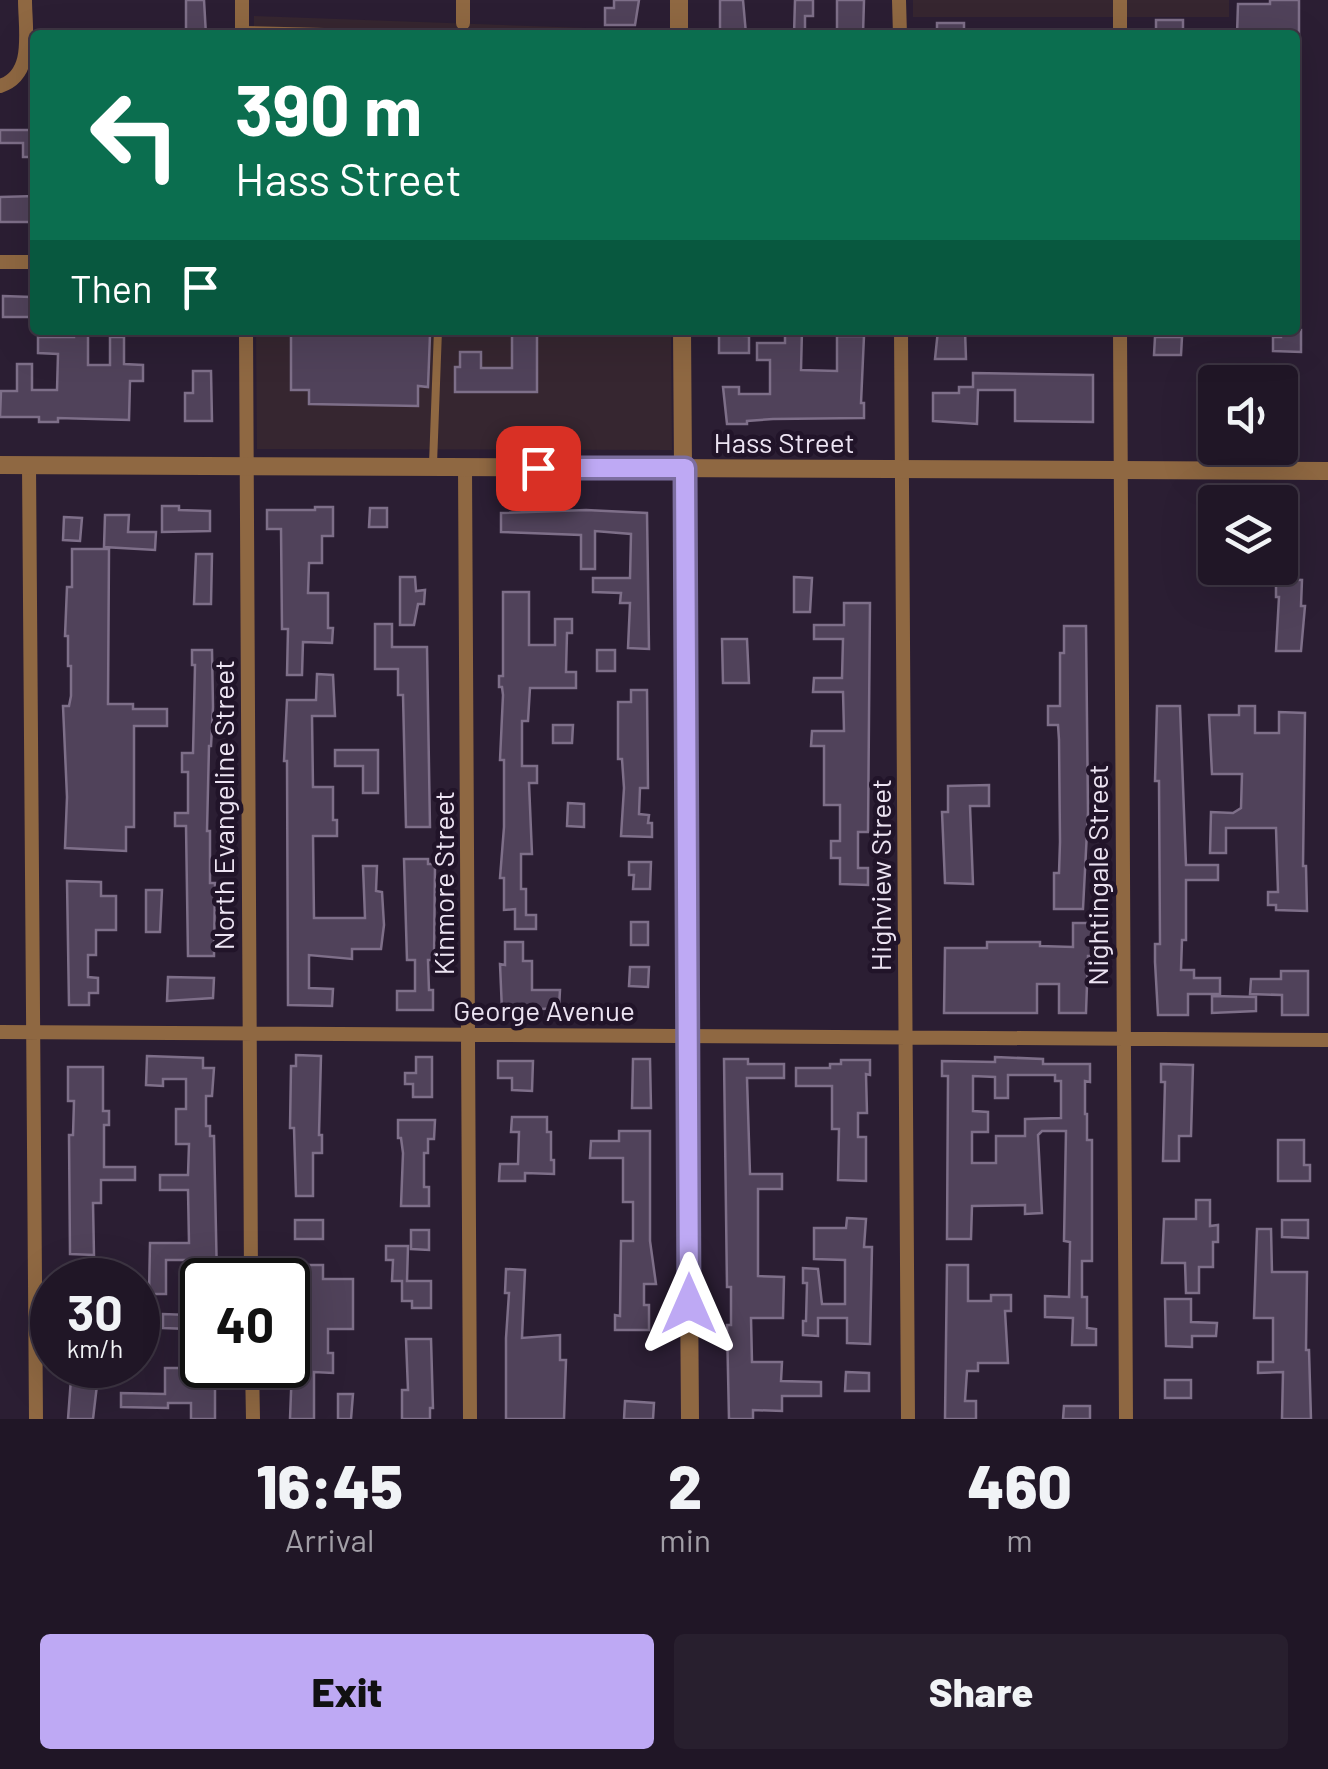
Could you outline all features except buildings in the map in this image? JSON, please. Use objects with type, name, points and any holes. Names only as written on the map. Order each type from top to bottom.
[{"type":"street","points":[[0,86],[13,81],[23,69],[24,0]]},
{"type":"street","points":[[242,0],[242,30]]},
{"type":"street","points":[[462,0],[463,23]]},
{"type":"street","points":[[679,0],[679,30]]},
{"type":"street","points":[[900,0],[900,30]]},
{"type":"street","points":[[1120,0],[1120,30]]},
{"type":"street","points":[[0,262],[30,262]]},
{"type":"street","name":"North Evangeline Street","points":[[246,335],[251,1258]]},
{"type":"street","points":[[682,335],[690,1419]]},
{"type":"street","name":"Highview Street","points":[[902,335],[908,1419]]},
{"type":"street","name":"Nightingale Street","points":[[1120,335],[1126,1419]]},
{"type":"street","name":"Hass Street","points":[[0,466],[1328,472]]},
{"type":"street","points":[[29,466],[36,1419]]},
{"type":"street","name":"Kinmore Street","points":[[465,468],[470,1419]]},
{"type":"street","name":"George Avenue","points":[[0,1032],[1328,1040]]},
{"type":"street","points":[[252,1388],[252,1419]]},
{"type":"lane","points":[[433,468],[438,335]]},
{"type":"shaded area","points":[[913,0],[1229,0],[1229,17],[913,17]]},
{"type":"shaded area","points":[[254,16],[643,30],[254,30]]},
{"type":"shaded area","points":[[256,335],[671,335],[672,450],[257,449]]},
{"type":"route","points":[[538,468],[685,468],[689,1304]]}]
